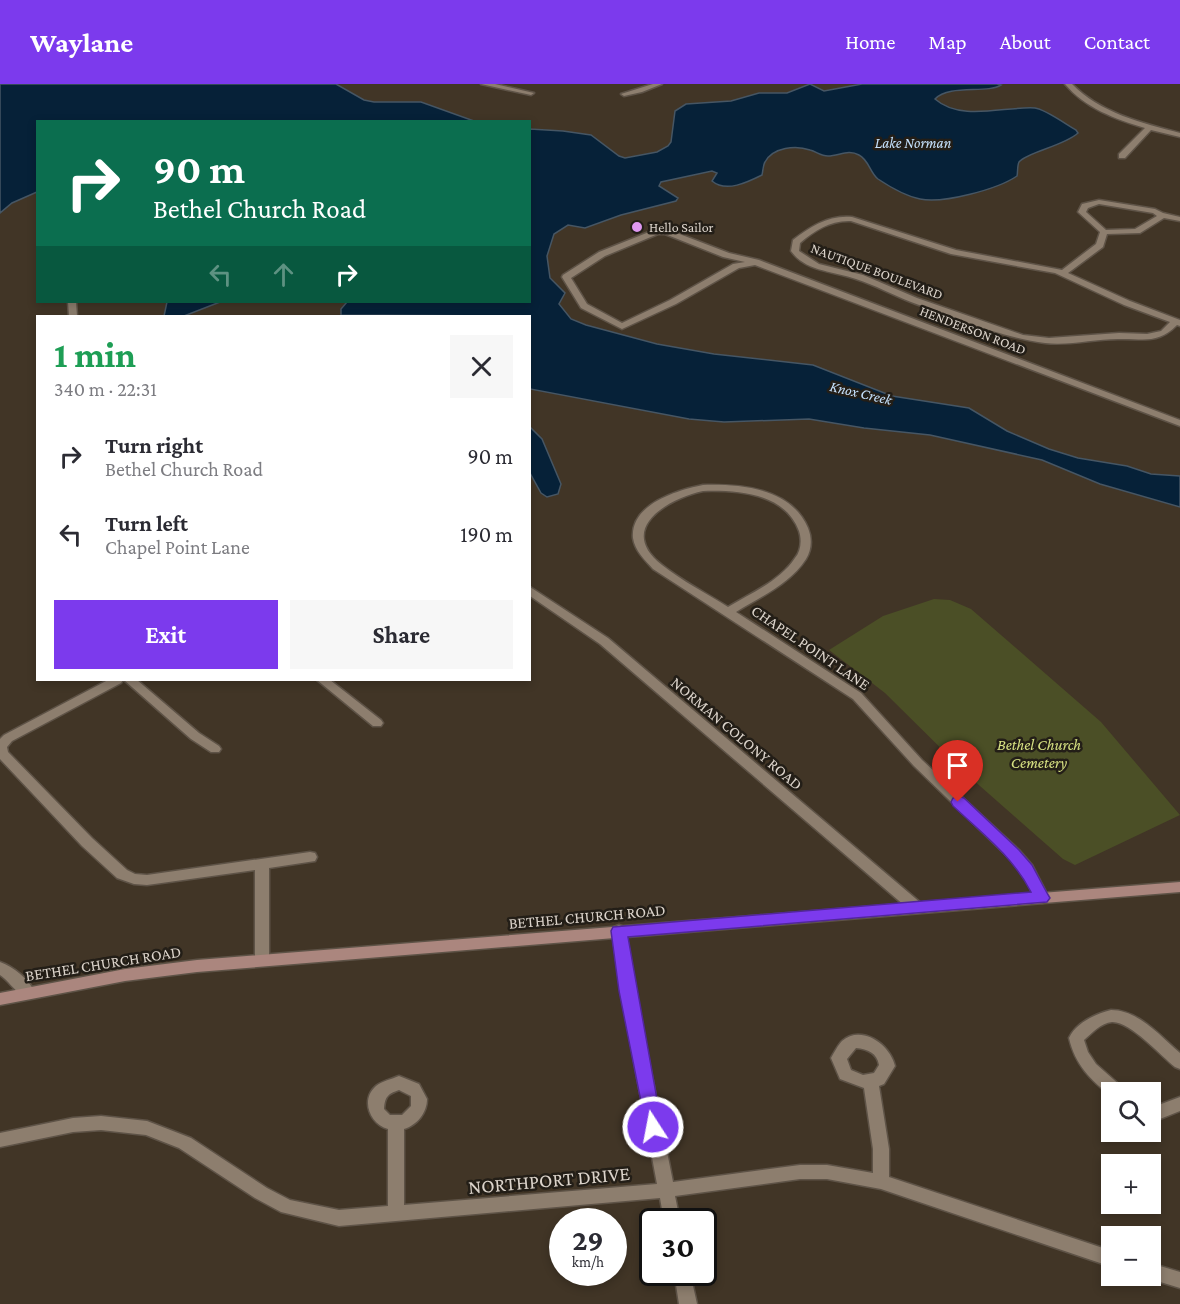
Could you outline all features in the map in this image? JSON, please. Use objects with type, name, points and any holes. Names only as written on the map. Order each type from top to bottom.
[{"type":"street","points":[[484,84],[531,93]]},
{"type":"street","points":[[624,94],[659,84]]},
{"type":"street","points":[[1068,84],[1077,94],[1095,105],[1150,127],[1180,135]]},
{"type":"street","points":[[1122,156],[1150,127]]},
{"type":"street","points":[[1162,214],[1137,231],[1104,232],[1083,214],[1085,206],[1099,202],[1112,202],[1155,211],[1180,219]]},
{"type":"street","name":"NAUTIQUE BOULEVARD","points":[[846,218],[961,254],[1037,266],[1063,273],[1127,303],[1178,322],[1164,333],[1147,337],[1119,336],[1064,341],[1021,337],[914,300],[860,277],[816,266],[798,255],[795,248],[796,242],[816,226],[831,220],[846,218]]},
{"type":"street","name":"HENDERSON ROAD","points":[[756,262],[736,266],[673,302],[622,326],[584,306],[566,277],[602,254],[657,232],[666,232],[726,255],[756,262],[1180,423]]},
{"type":"street","points":[[1063,273],[1100,244],[1104,232]]},
{"type":"street","name":"CHAPEL POINT LANE","points":[[728,612],[786,573],[800,560],[806,539],[800,524],[790,511],[771,499],[732,488],[689,490],[660,502],[641,523],[639,534],[644,552],[657,567],[857,696],[918,763],[1014,854],[1027,869],[1042,898]]},
{"type":"street","name":"NORMAN COLONY ROAD","points":[[531,592],[604,641],[917,908]]},
{"type":"street","points":[[115,681],[8,738],[0,746],[3,754],[87,842],[122,874],[134,879],[147,880],[310,857]]},
{"type":"street","points":[[131,681],[195,736],[216,749]]},
{"type":"street","points":[[324,681],[377,723]]},
{"type":"street","points":[[262,863],[262,960]]},
{"type":"street","name":"BETHEL CHURCH ROAD","points":[[0,999],[125,975],[262,960],[1180,887]]},
{"type":"street","points":[[619,931],[630,1002],[670,1208]]},
{"type":"street","points":[[0,968],[10,974],[28,993]]},
{"type":"street","points":[[1105,1082],[1088,1067],[1078,1050],[1076,1038],[1089,1026],[1110,1017],[1125,1018],[1180,1062]]},
{"type":"street","points":[[871,1083],[880,1141],[881,1182]]},
{"type":"street","points":[[1161,1112],[1180,1104]]},
{"type":"street","name":"NORTHPORT DRIVE","points":[[0,1140],[73,1125],[101,1123],[147,1128],[185,1143],[261,1193],[287,1207],[339,1218],[668,1190],[800,1172],[827,1172],[881,1182],[1101,1255]]},
{"type":"street","points":[[396,1123],[396,1214]]},
{"type":"street","points":[[1161,1274],[1180,1280]]},
{"type":"street","points":[[685,1286],[688,1304]]},
{"type":"green space","name":"Bethel Church Cemetery","points":[[934,599],[950,600],[971,609],[1101,722],[1180,815],[1075,865],[1063,859],[972,779],[885,693],[829,650],[883,616]]},
{"type":"water","points":[[0,84],[336,84],[364,100],[421,102],[471,120],[36,120],[36,192],[12,203],[0,213]]},
{"type":"water","name":"Lake Norman","points":[[810,84],[824,91],[862,84],[997,84],[1001,85],[987,89],[958,90],[941,94],[935,99],[957,110],[1035,108],[1044,111],[1078,133],[1064,142],[1023,158],[1018,164],[1017,176],[1008,181],[970,194],[942,199],[920,199],[893,188],[878,179],[865,160],[855,153],[826,156],[798,148],[785,148],[773,153],[764,163],[762,175],[737,185],[724,186],[712,181],[717,173],[712,171],[661,182],[659,186],[678,198],[676,201],[621,215],[585,228],[568,225],[554,234],[547,256],[550,278],[565,293],[559,304],[571,319],[657,344],[714,354],[813,365],[892,396],[969,408],[1007,431],[1049,449],[1078,458],[1127,466],[1151,474],[1180,476],[1180,507],[1100,484],[1042,460],[930,435],[809,419],[724,422],[689,419],[531,389],[531,315],[341,315],[341,309],[346,303],[531,303],[531,129],[591,135],[625,158],[657,152],[668,146],[671,142],[675,111],[686,104],[731,101],[759,93],[787,93]]},
{"type":"water","points":[[167,303],[217,303],[187,315],[164,315]]},
{"type":"water","points":[[531,428],[542,439],[561,484],[558,494],[547,497],[541,493],[531,475]]},
{"type":"place","name":"Hello Sailor","points":[[637,227]]},
{"type":"route","points":[[653,1127],[619,931],[1042,898],[1027,869],[1014,854],[958,802]]},
{"type":"water label","name":"Knox Creek","points":[[861,393]]}]
